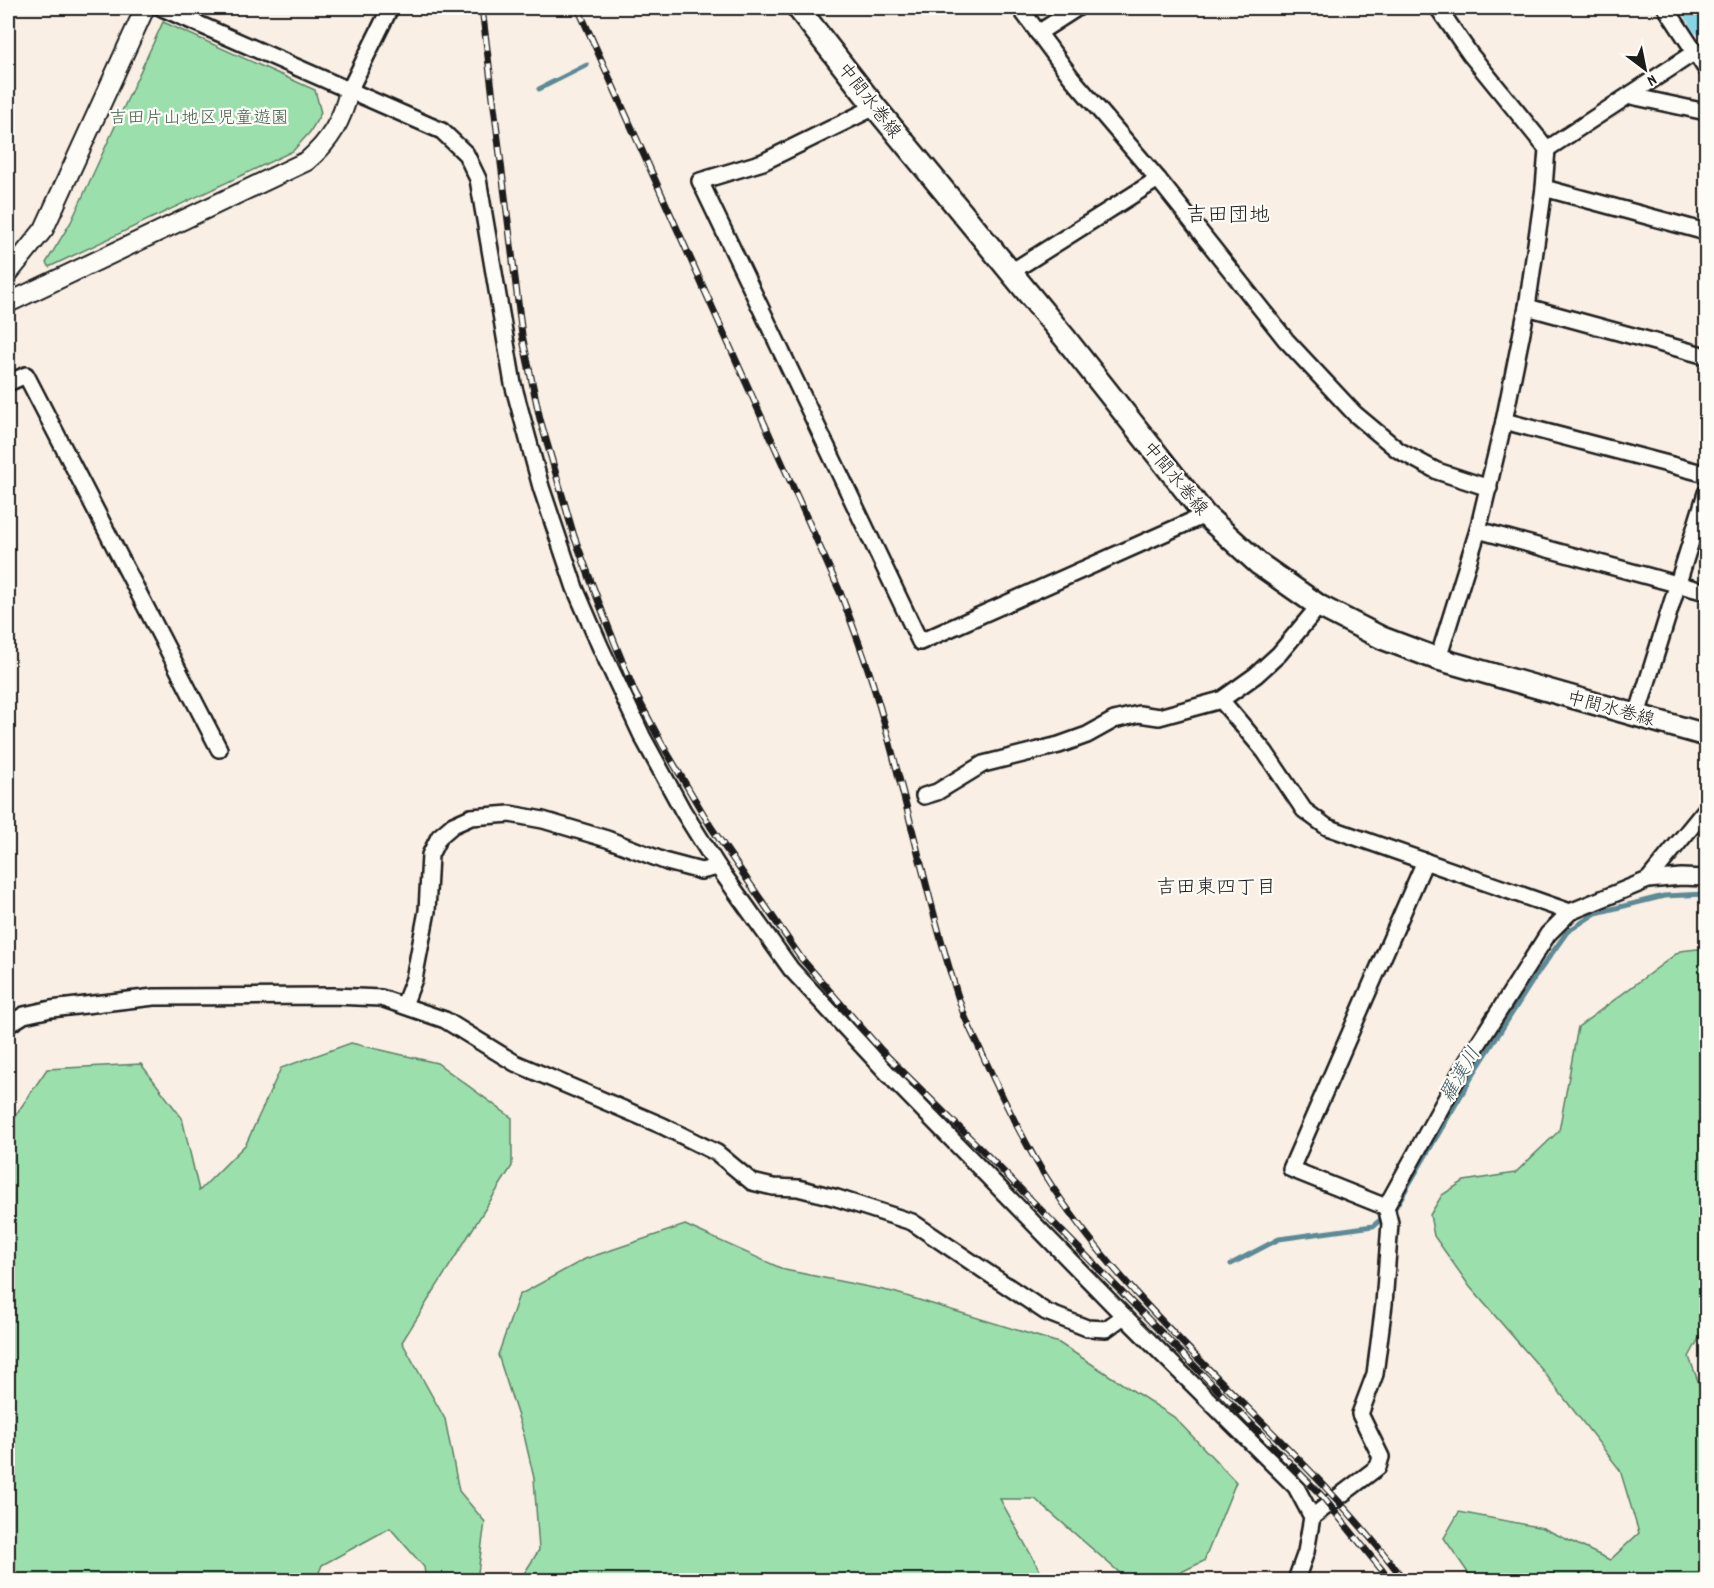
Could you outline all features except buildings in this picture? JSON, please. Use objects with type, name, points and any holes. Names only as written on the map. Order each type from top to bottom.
[{"type":"main road","name":"中間水巻線","points":[[798,8],[875,107],[1011,272],[1205,515],[1259,564],[1319,606],[1382,638],[1438,659],[1707,735]]},
{"type":"street","points":[[8,274],[44,229],[145,8]]},
{"type":"street","points":[[162,8],[442,131],[466,154],[478,179],[513,384],[541,488],[575,588],[642,736],[683,811],[718,867],[791,969],[892,1078],[1124,1316],[1296,1487],[1312,1517],[1306,1552],[1296,1581]]},
{"type":"street","points":[[8,303],[307,161],[322,148],[344,114],[349,92],[390,8]]},
{"type":"street","points":[[1020,8],[1071,77],[1158,179],[1286,339],[1355,414],[1398,450],[1437,471],[1490,488]]},
{"type":"street","points":[[1038,33],[1077,8]]},
{"type":"street","points":[[1438,8],[1470,54],[1547,149],[1544,188],[1527,307],[1490,488],[1438,659]]},
{"type":"street","points":[[1666,8],[1707,69]]},
{"type":"street","points":[[1547,149],[1695,52]]},
{"type":"street","points":[[1631,96],[1707,112]]},
{"type":"street","points":[[875,107],[763,162],[700,181],[920,642],[1205,515]]},
{"type":"street","points":[[1011,272],[1158,179]]},
{"type":"street","points":[[1544,188],[1707,232]]},
{"type":"street","points":[[1527,307],[1707,356]]},
{"type":"street","points":[[8,383],[26,375],[219,749]]},
{"type":"street","points":[[1504,421],[1707,474]]},
{"type":"street","points":[[1637,715],[1707,493]]},
{"type":"street","points":[[1479,530],[1707,592]]},
{"type":"street","points":[[924,796],[937,792],[983,764],[1059,745],[1086,735],[1114,720],[1139,714],[1159,717],[1221,700],[1256,675],[1279,654],[1319,606]]},
{"type":"street","points":[[1221,700],[1265,752],[1304,810],[1327,827],[1570,912]]},
{"type":"street","points":[[1648,880],[1707,809]]},
{"type":"street","points":[[404,1005],[414,979],[427,911],[430,855],[439,837],[453,825],[471,818],[510,814],[564,826],[607,839],[667,862],[701,871],[718,867]]},
{"type":"street","points":[[1386,1207],[1291,1169],[1425,861]]},
{"type":"street","points":[[1312,1517],[1378,1467],[1381,1457],[1360,1414],[1375,1374],[1384,1304],[1390,1233],[1386,1207],[1470,1057],[1548,934],[1570,912],[1648,880],[1681,877],[1707,878]]},
{"type":"street","points":[[8,1025],[24,1015],[51,1009],[154,997],[381,998],[445,1020],[515,1063],[663,1126],[717,1153],[752,1182],[773,1187],[798,1188],[912,1222],[1046,1311],[1087,1328],[1106,1329],[1124,1316]]},
{"type":"green space","name":"吉田片山地区児童遊園","points":[[163,22],[315,90],[321,113],[310,132],[293,151],[49,267],[46,263],[71,222]]},
{"type":"green space","points":[[1706,948],[1706,1325],[1689,1357],[1706,1402],[1706,1580],[1473,1580],[1444,1538],[1459,1512],[1543,1528],[1610,1560],[1639,1533],[1620,1470],[1543,1371],[1470,1287],[1434,1236],[1430,1215],[1442,1195],[1464,1181],[1515,1173],[1559,1131],[1578,1027],[1680,951]]},
{"type":"green space","points":[[351,1043],[437,1063],[512,1118],[512,1166],[402,1342],[445,1419],[459,1491],[485,1522],[477,1580],[426,1580],[424,1567],[390,1528],[322,1565],[316,1580],[8,1580],[8,1140],[13,1119],[47,1069],[141,1064],[182,1118],[199,1191],[246,1144],[281,1068]]},
{"type":"green space","points":[[685,1225],[785,1270],[893,1292],[1059,1343],[1174,1417],[1236,1482],[1204,1561],[1165,1580],[1128,1580],[1035,1499],[1000,1499],[1045,1580],[520,1580],[539,1550],[534,1478],[524,1435],[498,1355],[519,1295],[585,1259]]},
{"type":"waterway","points":[[1699,8],[1706,20]]},
{"type":"waterway","points":[[539,89],[587,65]]},
{"type":"waterway","name":"羅漢川","points":[[1231,1264],[1279,1239],[1373,1226],[1395,1208],[1474,1073],[1535,977],[1567,932],[1596,913],[1664,896],[1706,894]]},
{"type":"railway","points":[[482,8],[522,335],[540,419],[574,536],[604,616],[635,693],[662,744],[711,827],[801,958],[881,1050],[1322,1496],[1390,1580]]},
{"type":"railway","points":[[578,8],[840,592],[875,691],[939,932],[963,1012],[1020,1132],[1044,1174],[1083,1230],[1126,1282],[1172,1332],[1316,1477],[1362,1527],[1404,1580]]},
{"type":"district","name":"吉田団地","points":[[1228,214]]},
{"type":"district","name":"吉田東四丁目","points":[[1216,886]]}]
